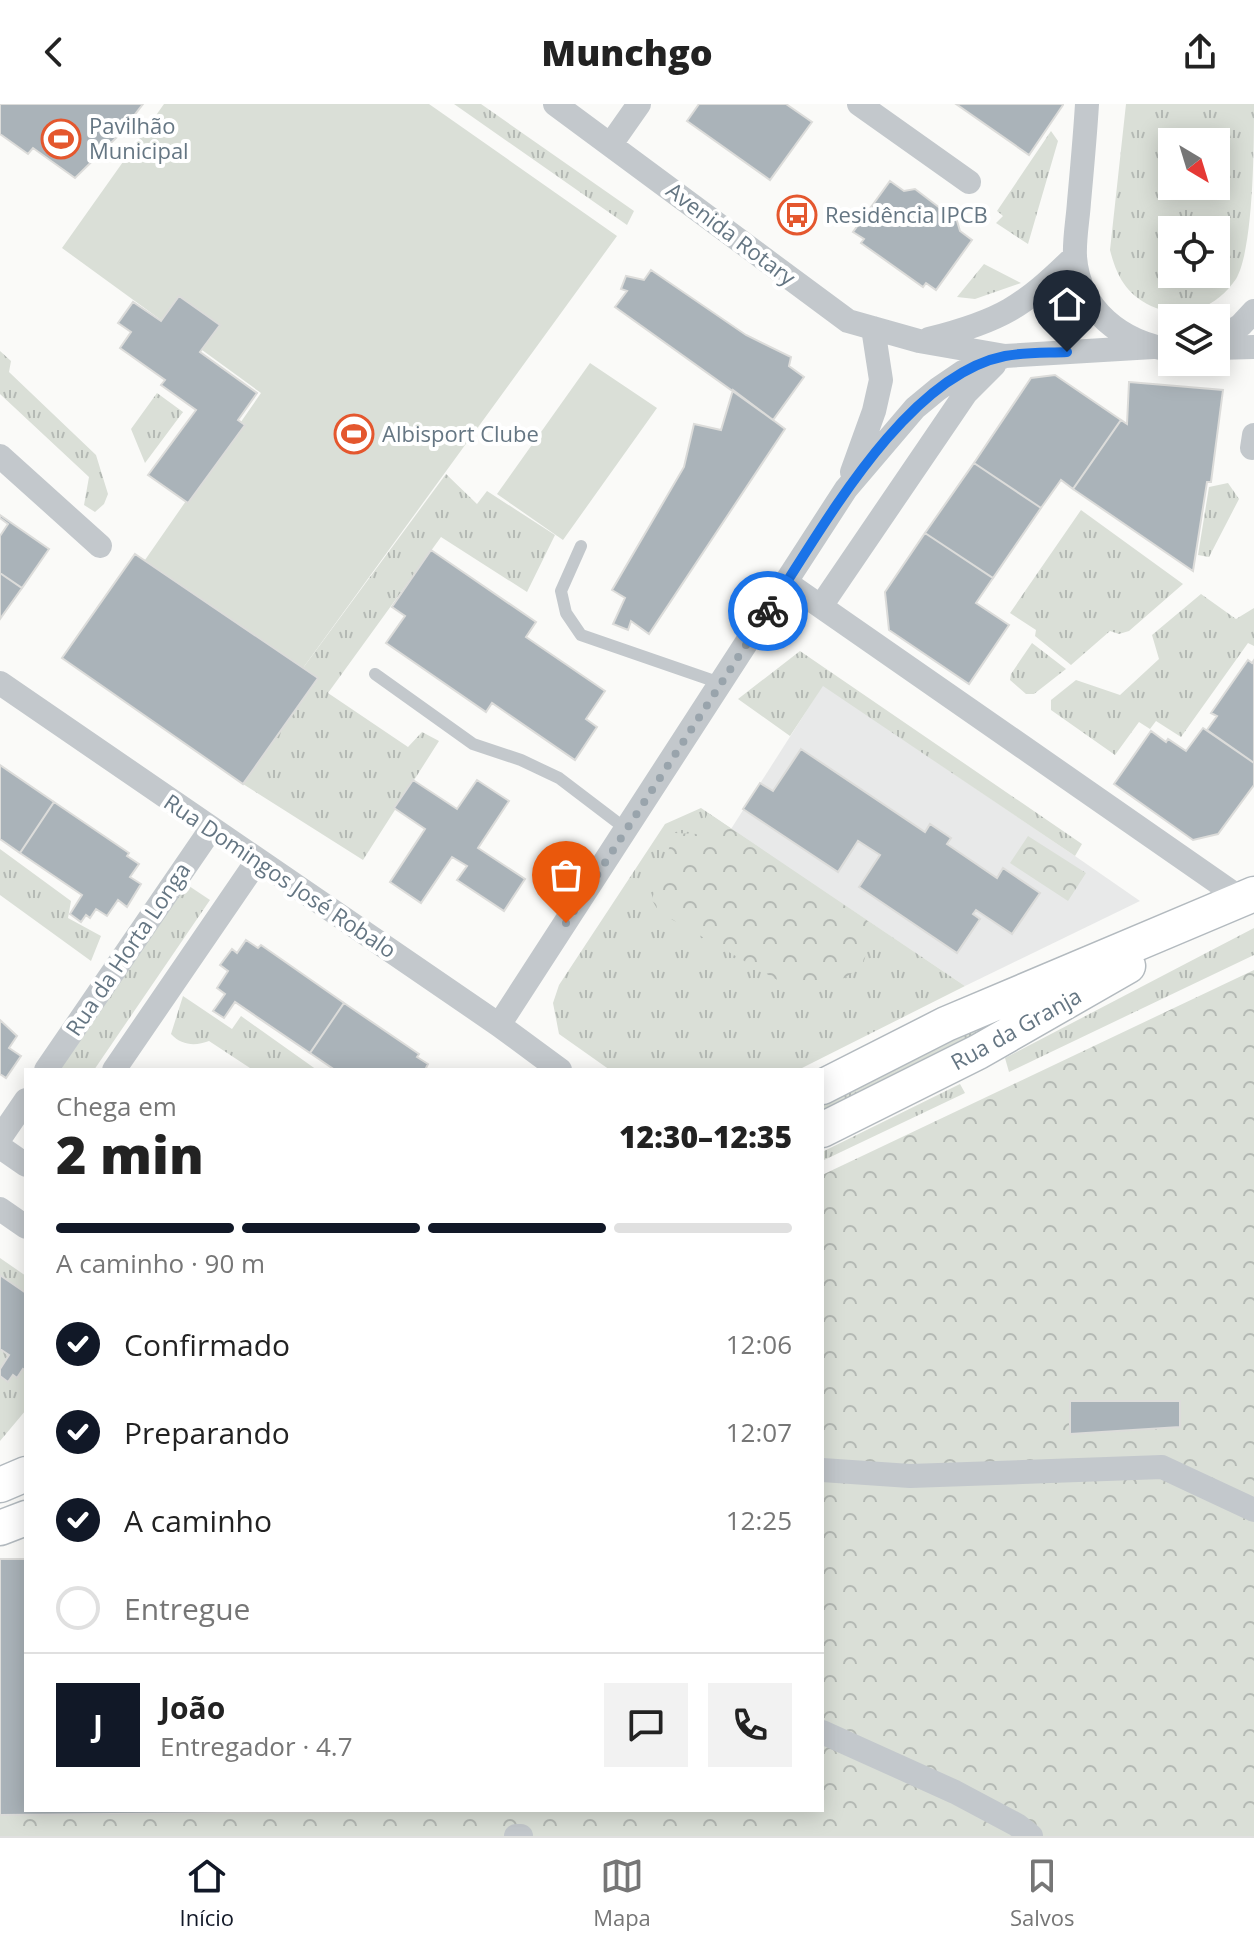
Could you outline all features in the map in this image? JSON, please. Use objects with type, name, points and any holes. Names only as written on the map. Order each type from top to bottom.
[{"type":"main road","name":"Rua da Granja","points":[[824,1086],[946,1024],[1248,897]]},
{"type":"main road","name":"Rua da Granja","points":[[824,1129],[978,1052],[1150,954],[1203,917]]},
{"type":"main road","points":[[0,1485],[24,1475]]},
{"type":"main road","points":[[0,1528],[24,1519]]},
{"type":"street","name":"Avenida Rotary","points":[[555,104],[848,321],[919,341],[1005,356]]},
{"type":"street","points":[[611,144],[639,104]]},
{"type":"street","points":[[859,104],[969,182]]},
{"type":"street","points":[[1087,104],[1075,256],[1080,282],[1092,306],[1105,321],[1120,333],[1158,347]]},
{"type":"street","points":[[919,341],[967,330],[1005,315],[1038,293],[1075,256]]},
{"type":"street","points":[[1230,332],[1254,311]]},
{"type":"street","points":[[846,489],[874,411],[881,380],[873,328]]},
{"type":"street","points":[[1230,348],[1254,347]]},
{"type":"street","points":[[499,1025],[846,489],[915,408],[963,372],[1005,356],[1158,349]]},
{"type":"street","points":[[821,606],[966,393],[982,374],[1005,356]]},
{"type":"street","points":[[0,456],[100,546]]},
{"type":"street","points":[[787,583],[1248,897]]},
{"type":"street","name":"Rua Domingos José Robalo","points":[[0,683],[557,1068]]},
{"type":"street","name":"Rua da Horta Longa","points":[[47,1068],[211,829]]},
{"type":"street","points":[[115,1068],[257,861]]},
{"type":"street","points":[[0,1138],[24,1103]]},
{"type":"street","points":[[0,1147],[24,1164]]},
{"type":"street","points":[[0,1209],[24,1226]]},
{"type":"street","points":[[824,1470],[910,1476],[1162,1467],[1254,1510]]},
{"type":"street","points":[[824,1733],[955,1792],[1017,1825],[1031,1836]]},
{"type":"lane","points":[[581,546],[561,591],[566,613],[581,635],[720,683]]},
{"type":"lane","points":[[375,674],[473,744],[521,760],[559,778],[626,829]]},
{"type":"shaded area","points":[[823,685],[1140,901],[965,986],[731,829]]},
{"type":"green space","name":"Albisport Clube","points":[[164,104],[429,104],[617,236],[303,668],[318,678],[243,784],[62,658],[135,554],[145,560],[261,393],[62,248]]},
{"type":"green space","points":[[454,104],[481,104],[634,211],[627,225]]},
{"type":"green space","points":[[1126,104],[1254,104],[1250,220],[1236,279],[1230,286],[1230,216],[1158,216],[1158,288],[1228,288],[1209,304],[1158,304],[1156,308],[1131,292],[1116,269],[1110,250]]},
{"type":"green space","points":[[1051,131],[1058,141],[1028,244],[996,223],[1003,216],[997,211]]},
{"type":"green space","points":[[984,264],[1021,283],[975,299],[957,297]]},
{"type":"green space","points":[[0,351],[11,361],[9,372],[96,455],[108,494],[104,504],[95,512],[84,505],[89,477],[0,394]]},
{"type":"green space","points":[[590,363],[657,408],[563,540],[497,494]]},
{"type":"green space","points":[[157,393],[183,412],[145,463],[131,429]]},
{"type":"green space","points":[[446,474],[477,504],[487,491],[555,535],[527,592],[441,537],[328,693],[408,747],[422,732],[439,741],[363,860],[243,784],[318,679],[303,668]]},
{"type":"green space","points":[[1228,483],[1239,499],[1209,557],[1198,555],[1209,487]]},
{"type":"green space","points":[[1081,510],[1183,584],[1129,631],[1119,634],[1110,631],[1071,665],[1035,636],[1036,630],[1010,613]]},
{"type":"green space","points":[[1201,594],[1236,619],[1254,608],[1254,646],[1248,643],[1181,737],[1156,721],[1150,729],[1139,722],[1115,755],[1051,710],[1051,700],[1076,680],[1120,695],[1159,659],[1152,635]]},
{"type":"green space","points":[[1032,643],[1066,669],[1034,694],[1026,694],[1010,680]]},
{"type":"green space","points":[[800,651],[1082,844],[1075,856],[823,686],[790,736],[738,699]]},
{"type":"green space","points":[[701,808],[965,986],[802,1068],[607,1068],[559,1034],[553,1003],[559,985],[665,824]]},
{"type":"green space","points":[[708,813],[875,926],[863,964],[847,977],[830,983],[786,985],[659,912],[652,900],[675,833],[697,834]]},
{"type":"green space","points":[[1028,836],[1086,873],[1068,901],[1010,863]]},
{"type":"green space","points":[[0,849],[71,901],[68,918],[101,936],[91,961],[0,895]]},
{"type":"green space","points":[[186,884],[210,900],[95,1068],[60,1068]]},
{"type":"green space","points":[[1254,928],[1254,955],[1009,1072],[1005,1058]]},
{"type":"green space","points":[[1254,970],[1254,1836],[0,1836],[0,1815],[824,1812],[824,1174]]},
{"type":"green space","points":[[183,996],[232,1029],[241,1016],[314,1068],[250,1068],[209,1041],[184,1043],[171,1034]]},
{"type":"green space","points":[[996,1017],[1007,1021],[824,1117],[824,1098]]},
{"type":"green space","points":[[960,1084],[965,1093],[824,1160],[824,1151]]},
{"type":"green space","points":[[0,1258],[24,1275],[24,1412],[0,1441]]},
{"type":"building","name":"Pavilhão Municipal","points":[[0,104],[143,104],[119,135],[75,178],[33,148],[28,154],[0,134]]},
{"type":"building","points":[[699,104],[786,104],[812,122],[770,180],[687,121]]},
{"type":"building","points":[[956,104],[1063,104],[1063,105],[1029,155]]},
{"type":"building","points":[[890,181],[904,191],[915,189],[957,221],[960,231],[972,240],[936,290],[926,283],[923,287],[861,243],[864,239],[853,232]]},
{"type":"building","points":[[651,270],[746,335],[791,357],[789,366],[804,377],[773,420],[615,307],[627,291],[621,289],[626,276],[644,280]]},
{"type":"building","points":[[179,296],[220,325],[200,352],[257,393],[238,420],[245,425],[188,503],[148,475],[196,410],[161,385],[165,380],[120,348],[131,332],[118,323],[133,302],[161,321]]},
{"type":"building","points":[[1055,375],[1121,420],[1073,489],[1061,480],[1041,508],[974,463],[1031,378]]},
{"type":"building","points":[[1129,382],[1223,390],[1211,482],[1207,482],[1193,571],[1073,489],[1121,420],[1127,424]]},
{"type":"building","points":[[733,390],[785,429],[649,634],[631,621],[628,630],[613,624],[625,598],[612,590],[684,467],[694,424],[721,430]]},
{"type":"building","points":[[974,463],[1041,508],[993,578],[925,533]]},
{"type":"building","points":[[0,515],[49,549],[22,588],[0,573],[0,536],[8,524]]},
{"type":"building","points":[[925,533],[993,578],[976,603],[1009,625],[969,684],[889,630],[885,592]]},
{"type":"building","points":[[431,550],[536,622],[526,637],[605,691],[586,719],[597,727],[575,760],[492,703],[486,712],[386,643],[405,616],[392,607]]},
{"type":"building","points":[[135,554],[318,678],[243,784],[62,658]]},
{"type":"building","points":[[0,573],[22,588],[0,619]]},
{"type":"building","points":[[1248,660],[1252,663],[1254,660],[1254,763],[1207,730],[1217,716],[1211,713]]},
{"type":"building","points":[[1203,728],[1254,763],[1254,785],[1218,834],[1193,840],[1114,784],[1151,731],[1186,751]]},
{"type":"building","points":[[801,749],[925,832],[930,824],[951,838],[947,844],[997,878],[1003,868],[1040,893],[1012,934],[976,910],[973,914],[980,919],[957,953],[859,887],[880,855],[858,841],[838,872],[743,809],[760,783],[773,791]]},
{"type":"building","points":[[0,765],[54,802],[20,853],[0,839]]},
{"type":"building","points":[[413,780],[457,809],[477,780],[509,801],[478,848],[525,879],[504,911],[457,880],[467,866],[452,857],[421,903],[390,882],[425,829],[394,808]]},
{"type":"building","points":[[54,802],[129,853],[127,856],[139,864],[130,877],[141,884],[127,907],[118,900],[107,916],[96,909],[90,918],[86,915],[81,922],[70,914],[82,895],[20,853]]},
{"type":"building","points":[[246,940],[258,948],[261,945],[344,1003],[310,1053],[235,1002],[224,1018],[213,1011],[225,994],[217,988],[228,971],[220,965],[232,949],[237,953]]},
{"type":"building","points":[[344,1003],[419,1054],[417,1057],[428,1064],[426,1068],[332,1068],[310,1053]]},
{"type":"building","points":[[0,1020],[17,1036],[9,1048],[21,1056],[6,1078],[0,1074]]},
{"type":"building","points":[[0,1275],[24,1292],[24,1370],[17,1378],[13,1375],[8,1382],[0,1376],[0,1369],[9,1355],[0,1349]]},
{"type":"building","points":[[1070,1401],[1180,1401],[1180,1427],[1070,1434]]},
{"type":"building","points":[[0,1559],[24,1559],[24,1812],[340,1812],[0,1815]]},
{"type":"way so far","points":[[566,923],[768,611]]},
{"type":"place","name":"Pavilhão Municipal","points":[[61,139]]},
{"type":"place","name":"Residência IPCB","points":[[797,215]]},
{"type":"place","name":"Albisport Clube","points":[[354,434]]},
{"type":"route","points":[[768,611],[846,489],[915,408],[963,372],[1005,356],[1067,352]]}]
